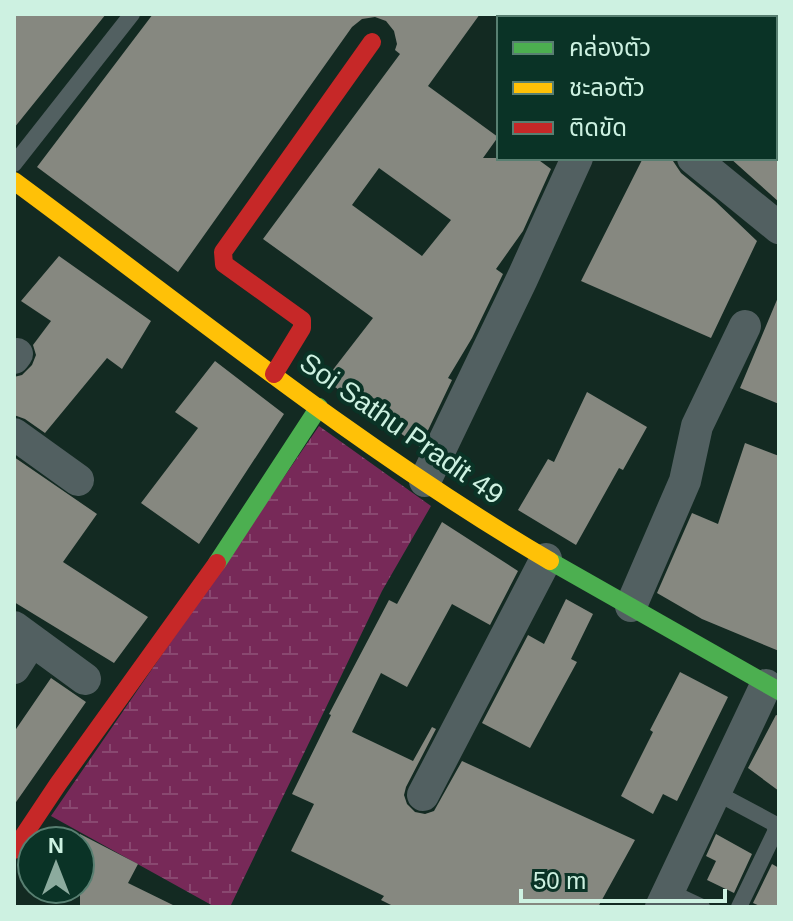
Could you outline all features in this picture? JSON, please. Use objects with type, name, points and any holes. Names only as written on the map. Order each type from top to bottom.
[{"type":"street","points":[[274,374],[302,328],[302,320],[224,264],[223,252],[372,42]]},
{"type":"street","points":[[425,481],[576,160]]},
{"type":"street","points":[[695,160],[779,228]]},
{"type":"street","name":"Soi Sathu Pradit 49","points":[[14,181],[319,407],[425,481],[546,559],[772,688]]},
{"type":"street","points":[[631,606],[685,481],[697,426],[745,326]]},
{"type":"street","points":[[14,850],[222,556],[319,407]]},
{"type":"street","points":[[14,434],[78,480]]},
{"type":"street","points":[[423,795],[546,559]]},
{"type":"street","points":[[14,668],[23,634],[85,679]]},
{"type":"street","points":[[664,899],[715,792],[772,688]]},
{"type":"lane","points":[[14,164],[132,14]]},
{"type":"lane","points":[[715,792],[773,823],[776,830],[739,907]]},
{"type":"lane","points":[[664,899],[702,907]]},
{"type":"green space","points":[[319,426],[431,506],[382,591],[230,907],[215,907],[96,841],[96,825],[67,825],[51,816]]},
{"type":"building","points":[[14,14],[106,14],[14,128]]},
{"type":"building","points":[[153,14],[480,14],[428,86],[497,136],[483,158],[539,160],[551,169],[523,231],[496,269],[503,274],[472,338],[448,378],[452,380],[420,447],[325,380],[373,318],[263,239],[400,54],[395,50],[394,31],[386,21],[375,17],[362,19],[352,27],[178,272],[37,167]],"holes":[[[379,168],[451,220],[422,256],[352,205]]]},
{"type":"building","points":[[779,158],[779,202],[732,160]]},
{"type":"building","points":[[642,160],[672,160],[681,173],[757,241],[711,338],[581,281]]},
{"type":"building","points":[[59,256],[151,321],[122,369],[107,358],[45,433],[14,415],[14,377],[22,375],[32,365],[36,355],[33,345],[51,321],[21,301]]},
{"type":"building","points":[[779,295],[779,404],[740,388]]},
{"type":"building","points":[[215,361],[284,414],[199,544],[141,503],[198,428],[175,412]]},
{"type":"building","points":[[587,392],[647,427],[623,470],[619,468],[576,545],[518,510],[548,459],[554,462]]},
{"type":"building","points":[[745,443],[779,456],[779,651],[702,619],[657,593],[692,513],[718,524]]},
{"type":"building","points":[[14,457],[97,514],[63,562],[148,617],[114,663],[14,602]]},
{"type":"building","points":[[442,522],[518,571],[490,625],[452,604],[407,687],[381,673],[352,732],[413,761],[432,727],[436,729],[406,787],[404,795],[407,804],[415,812],[425,814],[434,811],[462,761],[635,840],[598,907],[395,907],[381,900],[384,896],[291,851],[314,804],[292,794],[329,714],[389,600],[397,604]]},
{"type":"building","points":[[566,599],[593,614],[571,659],[577,662],[530,748],[482,723],[528,635],[544,644]]},
{"type":"building","points":[[680,672],[728,697],[677,801],[663,794],[653,814],[621,796]]},
{"type":"building","points":[[51,678],[86,702],[14,805],[14,732]]},
{"type":"building","points":[[776,715],[779,716],[779,791],[748,768]]},
{"type":"building","points":[[716,834],[752,854],[734,893],[707,880],[716,861],[706,856]]},
{"type":"building","points":[[96,842],[138,864],[128,883],[177,907],[80,907],[96,905]]},
{"type":"building","points":[[772,864],[779,868],[779,907],[762,907],[753,903]]},
{"type":"traffic: fast","points":[[217,563],[319,407]]},
{"type":"traffic: fast","points":[[550,561],[779,691]]},
{"type":"traffic: slow","points":[[14,181],[344,426],[480,518],[550,561]]},
{"type":"traffic: jam","points":[[274,374],[302,328],[302,320],[224,264],[223,252],[372,42]]},
{"type":"traffic: jam","points":[[14,850],[217,563]]}]
